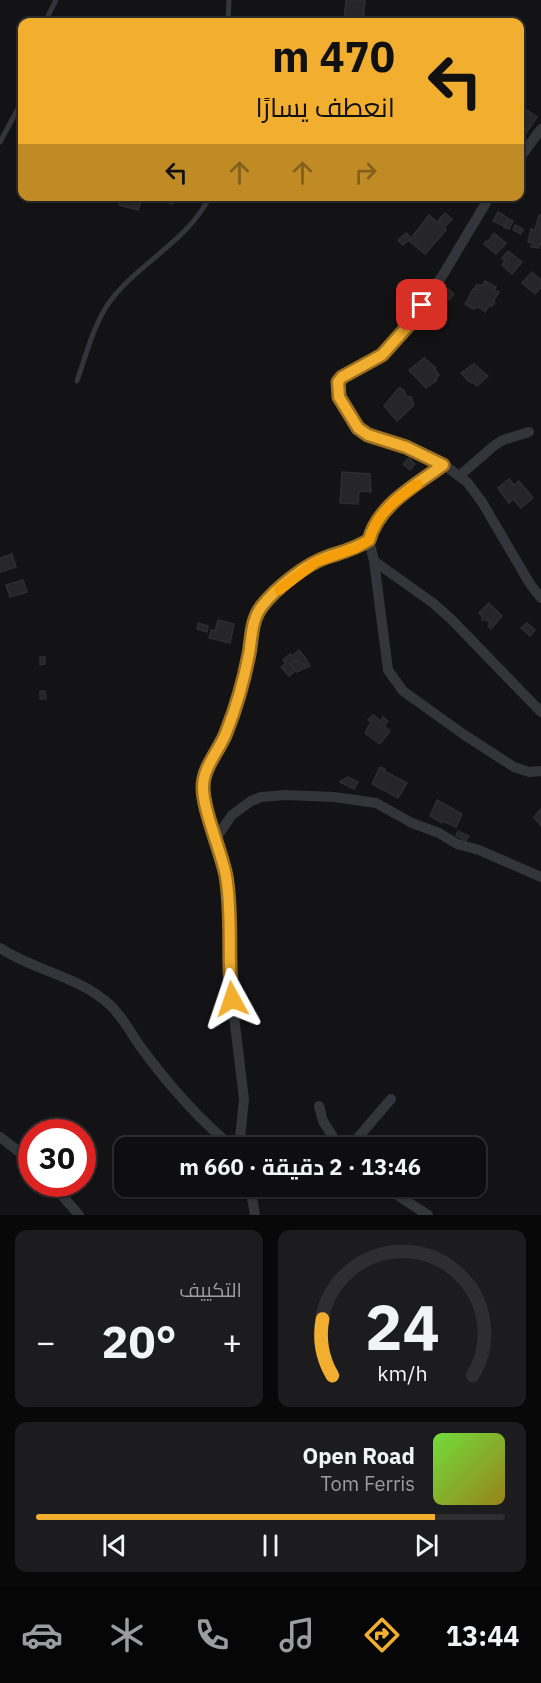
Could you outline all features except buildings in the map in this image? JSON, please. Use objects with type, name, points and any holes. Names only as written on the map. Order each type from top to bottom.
[{"type":"street","points":[[524,152],[541,129]]},
{"type":"street","points":[[487,201],[441,278],[394,343],[382,355],[348,372],[338,382],[339,397],[358,428],[368,435],[406,447],[443,465],[467,482],[482,502],[530,584],[541,598]]},
{"type":"street","points":[[459,476],[495,445],[503,440],[529,432]]},
{"type":"street","points":[[443,465],[400,496],[380,515],[373,526],[369,540],[374,561],[388,670],[397,685],[462,734],[513,767],[529,772],[541,771]]},
{"type":"street","points":[[240,1137],[243,1085],[230,983],[228,895],[226,877],[205,798],[205,778],[230,721],[249,655],[256,616],[273,594],[306,567],[327,557],[356,548],[369,540]]},
{"type":"street","points":[[374,561],[451,618],[541,712]]},
{"type":"street","points":[[216,838],[232,815],[251,801],[261,797],[285,795],[334,797],[376,804],[412,823],[439,833],[457,844],[479,850],[541,877]]},
{"type":"street","points":[[0,948],[33,966],[79,983],[109,1004],[168,1081],[221,1137]]},
{"type":"street","points":[[358,1137],[391,1099]]},
{"type":"street","points":[[319,1106],[323,1121],[333,1137]]},
{"type":"street","points":[[0,1137],[18,1151]]},
{"type":"street","points":[[63,1197],[79,1215]]},
{"type":"street","points":[[252,1197],[255,1215]]},
{"type":"street","points":[[400,1197],[428,1215]]},
{"type":"lane","points":[[47,18],[56,0]]},
{"type":"lane","points":[[228,18],[229,0]]},
{"type":"lane","points":[[0,142],[18,108]]},
{"type":"lane","points":[[77,381],[93,331],[109,304],[125,284],[199,216],[207,201]]},
{"type":"slow traffic","points":[[279,590],[306,567],[327,557],[356,548],[369,540],[373,526],[380,515],[400,496],[418,484]]},
{"type":"route","points":[[232,999],[229,964],[230,918],[226,877],[203,787],[207,768],[226,734],[249,655],[252,628],[262,606],[306,567],[327,557],[356,548],[369,540],[373,526],[380,515],[400,496],[443,465],[406,447],[368,435],[358,428],[339,397],[338,382],[342,377],[382,355],[407,327],[422,305]]}]
